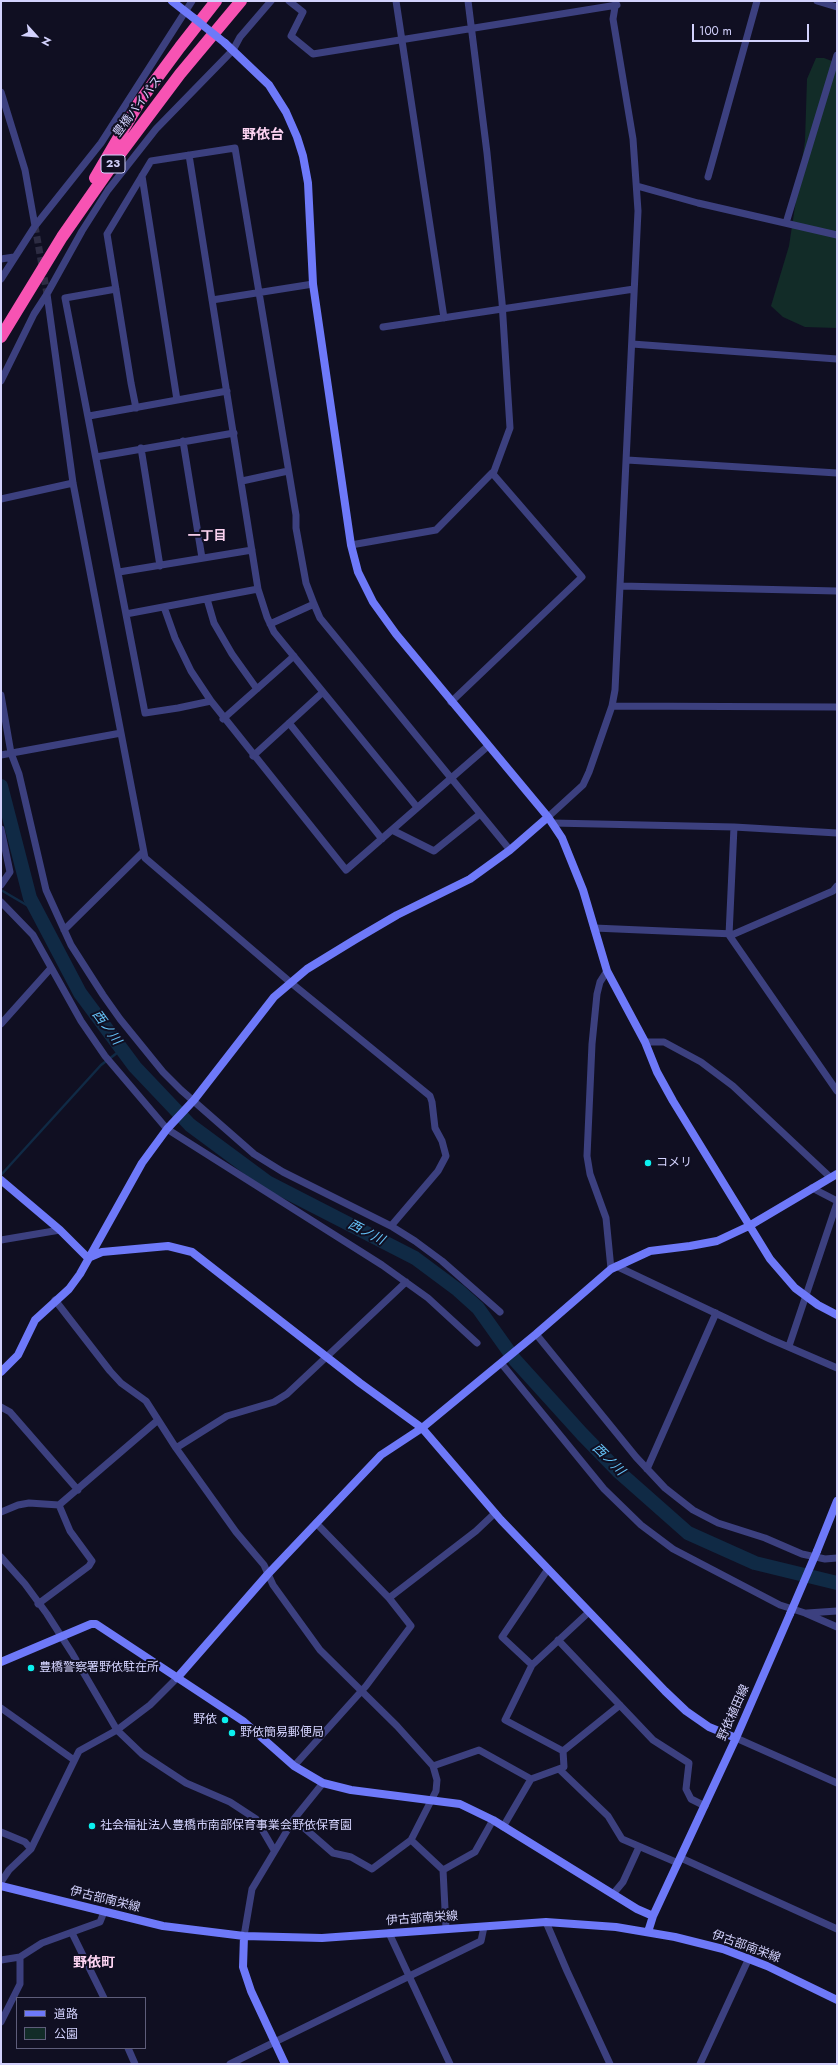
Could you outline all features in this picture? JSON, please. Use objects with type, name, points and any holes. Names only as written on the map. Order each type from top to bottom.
[{"type":"highway","name":"23","points":[[62,237],[111,149],[140,101],[216,1]]},
{"type":"highway","name":"豊橋バイパス","points":[[1,337],[62,237],[120,154],[180,74],[241,1]]},
{"type":"street","points":[[172,1],[225,43],[270,84],[286,112],[297,137],[308,183],[313,284],[351,545],[358,572],[373,602],[396,634],[451,702],[550,820],[569,853],[607,971],[645,1042],[657,1072],[749,1226],[785,1278],[818,1305],[837,1315]]},
{"type":"street","points":[[1,279],[14,256],[35,226],[101,143],[192,1]]},
{"type":"street","points":[[1,381],[34,314],[48,294],[82,231],[108,190],[156,129],[233,50],[240,37],[271,1]]},
{"type":"street","points":[[1,1372],[18,1355],[35,1320],[72,1284],[142,1163],[167,1129],[194,1100],[274,996],[307,969],[398,915],[466,882],[550,820],[583,785],[596,757],[612,706],[615,690],[621,586],[638,211],[633,139],[613,19],[616,3],[313,54],[291,36],[303,12],[289,1]]},
{"type":"street","points":[[396,1],[444,318]]},
{"type":"street","points":[[351,545],[436,530],[492,473],[493,474],[505,445],[510,428],[502,310],[487,153],[468,1]]},
{"type":"street","points":[[708,177],[757,1]]},
{"type":"street","points":[[817,1],[837,7]]},
{"type":"street","points":[[786,223],[837,55]]},
{"type":"street","points":[[1,92],[25,170],[35,226]]},
{"type":"street","points":[[136,408],[107,234],[150,161],[236,148],[306,583],[314,604],[320,618],[510,850]]},
{"type":"street","points":[[190,155],[258,589],[270,624],[294,656],[417,807]]},
{"type":"street","points":[[142,176],[177,400]]},
{"type":"street","points":[[637,186],[837,235]]},
{"type":"street","points":[[1,259],[14,256]]},
{"type":"street","points":[[212,300],[313,284]]},
{"type":"street","points":[[116,289],[65,298],[89,416],[145,713],[210,701]]},
{"type":"street","points":[[382,326],[502,310],[634,289]]},
{"type":"street","points":[[48,294],[73,482],[143,852],[149,863],[290,982],[430,1096],[435,1128],[442,1141],[446,1156],[438,1171],[391,1226]]},
{"type":"street","points":[[632,344],[837,359]]},
{"type":"street","points":[[89,416],[226,391]]},
{"type":"street","points":[[96,457],[234,432]]},
{"type":"street","points":[[183,441],[202,558]]},
{"type":"street","points":[[141,448],[160,566]]},
{"type":"street","points":[[627,460],[837,473]]},
{"type":"street","points":[[242,481],[288,471]]},
{"type":"street","points":[[451,702],[582,577],[493,474]]},
{"type":"street","points":[[1,499],[73,482]]},
{"type":"street","points":[[119,572],[252,550]]},
{"type":"street","points":[[621,586],[837,591]]},
{"type":"street","points":[[126,614],[258,589]]},
{"type":"street","points":[[207,599],[214,623],[232,654],[257,689]]},
{"type":"street","points":[[270,624],[314,604]]},
{"type":"street","points":[[164,607],[175,638],[190,671],[210,701],[346,870],[488,746]]},
{"type":"street","points":[[224,719],[294,656]]},
{"type":"street","points":[[253,756],[323,692]]},
{"type":"street","points":[[1,695],[11,753],[19,774],[46,890],[72,945],[103,995],[120,1019],[163,1072],[254,1154],[283,1172],[391,1226],[431,1252],[500,1312]]},
{"type":"street","points":[[612,706],[837,708]]},
{"type":"street","points":[[289,723],[382,839]]},
{"type":"street","points":[[1,755],[121,733]]},
{"type":"street","points":[[392,830],[434,851],[480,814]]},
{"type":"street","points":[[550,820],[734,827],[837,833]]},
{"type":"street","points":[[734,827],[729,935],[836,1088]]},
{"type":"street","points":[[1,829],[10,872],[3,883]]},
{"type":"street","points":[[64,930],[143,852]]},
{"type":"street","points":[[594,928],[729,935],[836,892]]},
{"type":"street","points":[[1,902],[33,935],[81,1021],[110,1063],[167,1129],[382,1264],[428,1298],[477,1343]]},
{"type":"street","points":[[1,1024],[51,968]]},
{"type":"street","points":[[607,971],[600,982],[597,994],[592,1044],[587,1156],[590,1174],[606,1218],[614,1267]]},
{"type":"street","points":[[1,1882],[8,1870],[31,1849],[79,1750],[117,1730],[150,1705],[177,1678],[268,1574],[381,1455],[422,1428],[536,1334],[614,1267],[650,1250],[690,1246],[717,1241],[749,1226],[834,1176],[732,1086],[700,1062],[664,1042],[645,1042]]},
{"type":"street","points":[[1,1180],[60,1230],[88,1258]]},
{"type":"street","points":[[789,1346],[837,1202],[812,1188]]},
{"type":"street","points":[[1,1240],[60,1230]]},
{"type":"street","points":[[88,1258],[102,1252],[168,1246],[192,1252],[422,1428],[495,1513],[686,1712],[709,1727],[837,1783]]},
{"type":"street","points":[[614,1267],[837,1368]]},
{"type":"street","points":[[176,1448],[227,1416],[274,1402],[287,1394],[406,1282]]},
{"type":"street","points":[[55,1300],[110,1371],[121,1382],[146,1401],[176,1448],[236,1532],[264,1565],[273,1585],[320,1650],[397,1726],[434,1766],[437,1780],[436,1791],[411,1840],[372,1869],[351,1857],[333,1853],[294,1819]]},
{"type":"street","points":[[647,1468],[716,1313]]},
{"type":"street","points":[[536,1334],[605,1421],[665,1488],[693,1510],[718,1523],[765,1538],[802,1554],[825,1559],[837,1558]]},
{"type":"street","points":[[501,1363],[604,1489],[641,1525],[673,1549],[780,1605],[805,1613],[837,1627]]},
{"type":"street","points":[[1,1407],[10,1412],[78,1490]]},
{"type":"street","points":[[1,1512],[18,1505],[29,1503],[59,1505],[158,1420]]},
{"type":"street","name":"野依植田線","points":[[648,1932],[653,1916],[736,1738],[817,1551],[837,1501]]},
{"type":"street","points":[[38,1604],[89,1566],[92,1561],[70,1531],[59,1505]]},
{"type":"street","points":[[389,1598],[476,1532],[495,1513]]},
{"type":"street","points":[[294,1766],[384,1663],[411,1626],[389,1598],[316,1523]]},
{"type":"street","points":[[1,1557],[25,1584],[62,1636],[117,1730],[142,1754],[186,1783],[230,1802],[256,1819],[274,1850]]},
{"type":"street","points":[[532,1665],[502,1636],[548,1569]]},
{"type":"street","points":[[805,1613],[837,1611]]},
{"type":"street","points":[[563,1751],[505,1720],[532,1665],[589,1612]]},
{"type":"street","points":[[1,1662],[62,1636],[96,1624],[243,1721],[294,1766],[323,1783],[351,1790],[431,1799],[460,1804],[493,1820],[613,1894],[653,1916]]},
{"type":"street","points":[[558,1640],[653,1740],[688,1763],[686,1789],[691,1799],[705,1806]]},
{"type":"street","points":[[563,1751],[620,1705]]},
{"type":"street","points":[[1,1708],[74,1760]]},
{"type":"street","points":[[434,1766],[479,1750],[531,1779]]},
{"type":"street","points":[[503,1826],[531,1779],[564,1767],[563,1751]]},
{"type":"street","points":[[559,1769],[608,1816],[622,1839],[640,1847],[679,1860],[837,1929]]},
{"type":"street","points":[[285,2064],[251,1991],[243,1967],[244,1936],[252,1889],[274,1850],[294,1819],[323,1783]]},
{"type":"street","points":[[443,1870],[475,1852],[493,1820]]},
{"type":"street","points":[[1,1832],[25,1842],[31,1849]]},
{"type":"street","points":[[411,1840],[443,1870],[446,1928]]},
{"type":"street","points":[[613,1894],[623,1882],[640,1847]]},
{"type":"street","name":"伊古部南栄線","points":[[1,1886],[163,1926],[244,1936],[322,1938],[546,1922],[616,1927],[702,1943],[749,1958],[803,1982],[837,2000]]},
{"type":"street","points":[[1,1960],[20,1957],[42,1943],[100,1922],[104,1912]]},
{"type":"street","points":[[546,1922],[610,2064]]},
{"type":"street","points":[[230,2064],[481,1941],[484,1927]]},
{"type":"street","points":[[72,1932],[104,1997]]},
{"type":"street","points":[[389,1933],[450,2064]]},
{"type":"street","points":[[1,2022],[20,1984],[20,1957]]},
{"type":"street","points":[[700,2064],[749,1958]]},
{"type":"street","points":[[128,2049],[136,2064]]},
{"type":"green space","points":[[816,58],[824,58],[837,63],[837,328],[805,327],[783,317],[771,306],[789,246],[805,141],[807,79]]},
{"type":"waterway","name":"西ノ川","points":[[1,786],[30,898],[80,993],[135,1067],[190,1125],[267,1182],[415,1258],[458,1290],[478,1308],[515,1360],[582,1434],[619,1472],[688,1533],[755,1563],[837,1583]]},
{"type":"waterway","points":[[1,890],[35,910]]},
{"type":"waterway","points":[[1,1175],[101,1065],[121,1050]]},
{"type":"tunnel","points":[[35,226],[47,294]]},
{"type":"place","name":"コメリ","points":[[648,1163]]},
{"type":"place","name":"豊橋警察署野依駐在所","points":[[31,1668]]},
{"type":"place","name":"野依","points":[[225,1720]]},
{"type":"place","name":"野依簡易郵便局","points":[[232,1733]]},
{"type":"place","name":"社会福祉法人豊橋市南部保育事業会野依保育園","points":[[92,1826]]},
{"type":"district","name":"野依台","points":[[263,136]]},
{"type":"district","name":"一丁目","points":[[207,537]]},
{"type":"district","name":"野依町","points":[[94,1964]]}]
